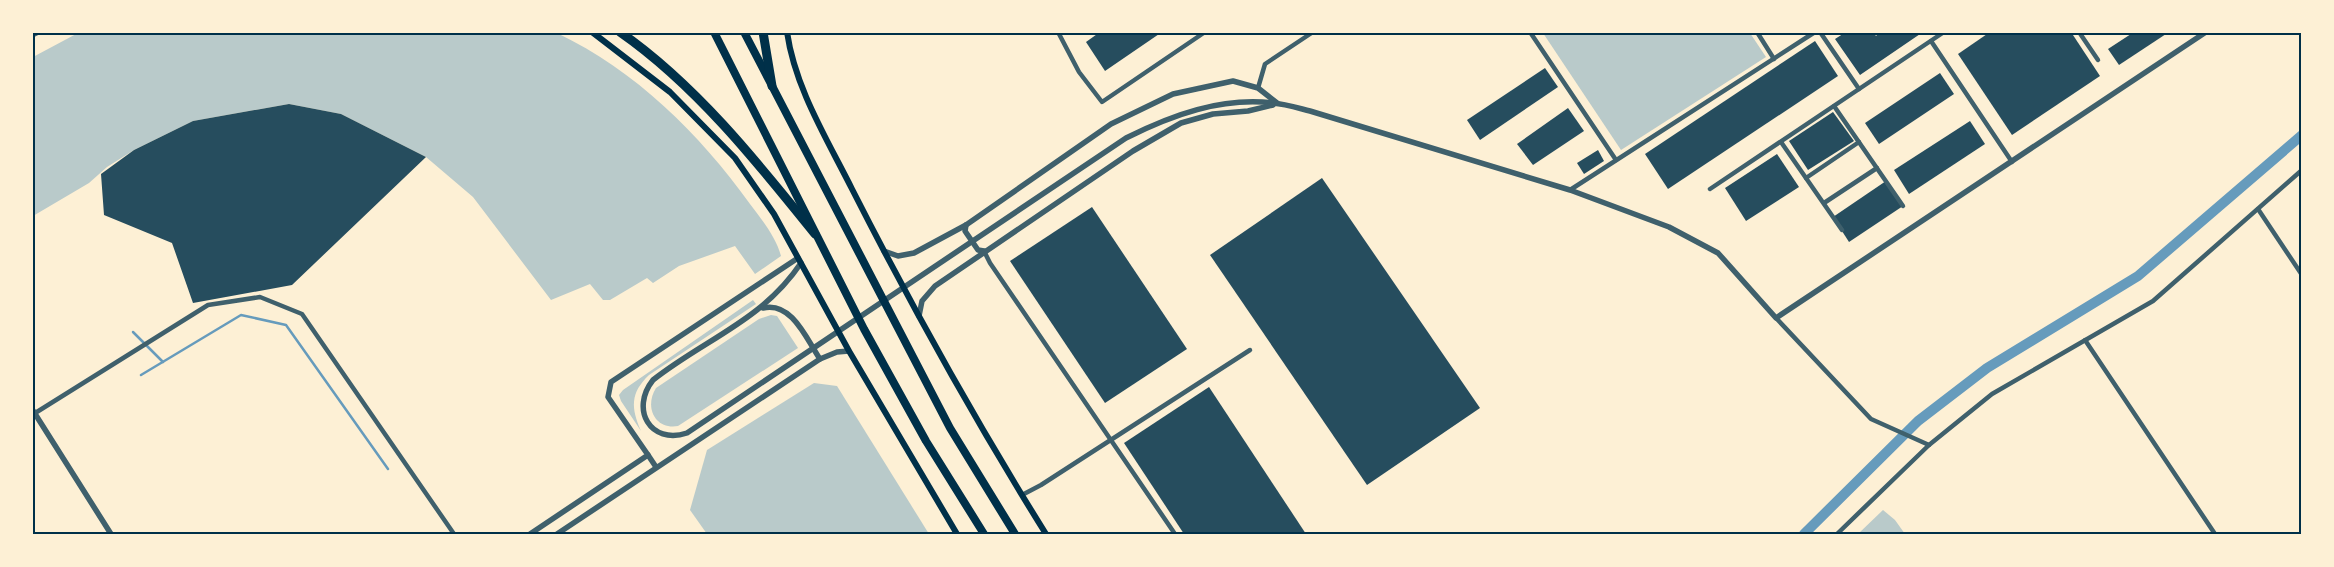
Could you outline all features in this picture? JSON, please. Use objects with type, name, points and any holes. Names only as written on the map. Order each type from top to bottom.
[{"type":"highway","points":[[620,32],[678,82],[723,126],[768,175],[815,234]]},
{"type":"highway","points":[[714,32],[864,329],[921,433],[984,534]]},
{"type":"highway","points":[[744,32],[950,428],[1015,534]]},
{"type":"highway","points":[[763,32],[772,86]]},
{"type":"main road","points":[[592,32],[670,92],[735,158],[774,214],[849,351],[957,534]]},
{"type":"main road","points":[[787,32],[789,47],[805,94],[884,251],[972,413],[1046,534]]},
{"type":"street","points":[[32,35],[38,32]]},
{"type":"street","points":[[1058,32],[1079,72],[1102,102],[1205,32]]},
{"type":"street","points":[[1258,88],[1265,64],[1313,32]]},
{"type":"street","points":[[1530,32],[1616,160]]},
{"type":"street","points":[[1757,32],[1774,59]]},
{"type":"street","points":[[1570,190],[1815,32]]},
{"type":"street","points":[[1820,32],[1859,89]]},
{"type":"street","points":[[1710,189],[1944,32]]},
{"type":"street","points":[[2079,32],[2098,60]]},
{"type":"street","points":[[1776,318],[2206,32]]},
{"type":"street","points":[[1931,41],[2012,162]]},
{"type":"street","points":[[884,251],[898,256],[914,253],[966,225],[1111,124],[1173,94],[1233,81],[1258,88],[1278,104]]},
{"type":"street","points":[[799,261],[789,281],[761,309],[653,380],[644,394],[644,413],[647,421],[660,433],[677,436],[687,433],[1126,138],[1161,121],[1195,110],[1225,104],[1253,102],[1278,104],[1310,111],[1570,190],[1670,227],[1718,253],[1871,419],[1930,445]]},
{"type":"street","points":[[919,316],[922,301],[935,286],[1133,151],[1182,124],[1213,114],[1278,104]]},
{"type":"street","points":[[1834,106],[1903,206]]},
{"type":"street","points":[[1781,142],[1842,230]]},
{"type":"street","points":[[1806,178],[1859,142]]},
{"type":"street","points":[[1824,203],[1877,168]]},
{"type":"street","points":[[1837,534],[1930,445],[1992,394],[2153,300],[2302,170]]},
{"type":"street","points":[[2258,210],[2302,275]]},
{"type":"street","points":[[966,225],[965,231],[978,250],[984,251],[1175,534]]},
{"type":"street","points":[[656,467],[608,397],[611,382],[799,261]]},
{"type":"street","points":[[111,534],[33,412],[208,305],[260,296],[302,314],[454,534]]},
{"type":"street","points":[[761,309],[771,306],[787,313],[796,321],[820,360]]},
{"type":"street","points":[[2085,340],[2215,534]]},
{"type":"street","points":[[1022,495],[1041,485],[1110,438],[1250,350]]},
{"type":"street","points":[[557,534],[820,360],[837,352],[849,351]]},
{"type":"street","points":[[530,534],[648,455]]},
{"type":"shaded area","points":[[78,33],[557,33],[586,48],[613,66],[664,106],[730,178],[772,235],[781,256],[755,274],[735,246],[679,266],[653,283],[647,278],[610,300],[603,300],[590,284],[551,300],[473,197],[426,157],[341,114],[289,104],[193,121],[134,150],[107,167],[89,183],[33,216],[33,57]]},
{"type":"shaded area","points":[[1543,33],[1750,33],[1766,57],[1621,150]]},
{"type":"shaded area","points":[[753,300],[756,304],[649,375],[643,382],[638,388],[634,401],[635,415],[641,431],[621,401],[619,395],[623,390]]},
{"type":"shaded area","points":[[771,315],[777,316],[798,348],[678,426],[670,426],[658,421],[654,416],[651,403],[656,388],[759,319]]},
{"type":"shaded area","points":[[814,383],[837,386],[929,534],[707,534],[690,510],[707,450]]},
{"type":"shaded area","points":[[1883,510],[1895,520],[1905,534],[1858,534]]},
{"type":"building","points":[[1100,32],[1162,32],[1105,71],[1086,42]]},
{"type":"building","points":[[1846,32],[1873,32],[1876,36],[1880,32],[1923,32],[1860,75],[1835,39]]},
{"type":"building","points":[[1990,32],[2071,32],[2100,76],[2012,135],[1958,54]]},
{"type":"building","points":[[2134,32],[2169,32],[2119,65],[2108,49]]},
{"type":"building","points":[[1815,41],[1838,76],[1668,189],[1645,154]]},
{"type":"building","points":[[1545,68],[1558,87],[1480,140],[1467,120]]},
{"type":"building","points":[[1940,73],[1954,94],[1879,144],[1865,123]]},
{"type":"building","points":[[289,104],[341,114],[426,157],[292,285],[193,303],[172,243],[104,215],[101,174],[134,150],[193,121]]},
{"type":"building","points":[[1568,108],[1584,131],[1533,165],[1517,144]]},
{"type":"building","points":[[1833,112],[1854,141],[1808,170],[1789,141]]},
{"type":"building","points":[[1970,121],[1985,144],[1909,194],[1894,170]]},
{"type":"building","points":[[1598,150],[1604,161],[1584,174],[1577,163]]},
{"type":"building","points":[[1777,154],[1799,187],[1746,221],[1725,188]]},
{"type":"building","points":[[1322,178],[1480,408],[1367,485],[1210,255]]},
{"type":"building","points":[[1886,181],[1903,206],[1849,242],[1833,217]]},
{"type":"building","points":[[1092,207],[1187,349],[1105,403],[1010,261]]},
{"type":"building","points":[[1209,387],[1306,534],[1184,534],[1124,443]]},
{"type":"waterway","points":[[1804,534],[1918,421],[1987,368],[2138,276],[2302,135]]},
{"type":"waterway","points":[[141,375],[241,315],[286,325],[388,469]]},
{"type":"waterway","points":[[133,332],[163,362]]}]
